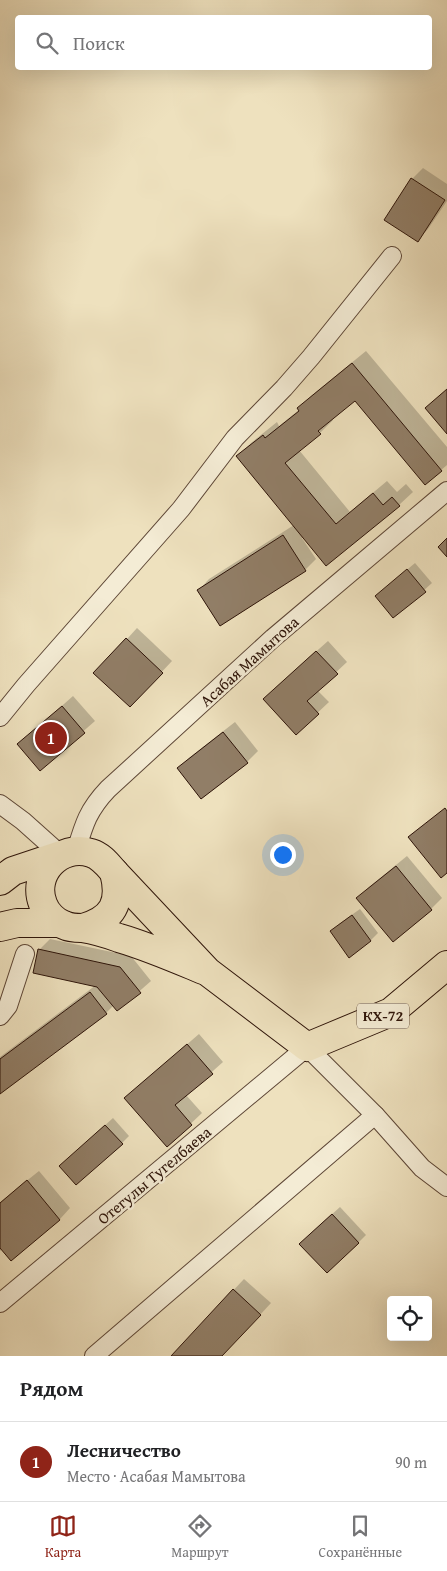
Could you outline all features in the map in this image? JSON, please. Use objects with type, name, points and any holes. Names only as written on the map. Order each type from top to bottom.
[{"type":"main road","points":[[68,853],[51,862],[44,871],[40,882],[40,894],[43,905],[49,915],[70,926],[119,938],[152,949],[208,972]]},
{"type":"main road","points":[[0,881],[13,871],[68,853],[91,853],[104,860],[208,972],[307,1048]]},
{"type":"main road","points":[[0,927],[17,923],[70,926],[97,924],[109,915],[116,902],[118,887],[114,872]]},
{"type":"main road","name":"КХ-72","points":[[307,1048],[391,1012],[447,965]]},
{"type":"street","points":[[0,717],[181,509],[235,438],[284,388],[311,357],[392,256]]},
{"type":"street","name":"Асабая Мамытова","points":[[68,853],[95,802],[108,789],[273,638],[447,491]]},
{"type":"street","points":[[0,804],[68,853]]},
{"type":"street","points":[[0,1016],[8,1006],[25,954]]},
{"type":"street","points":[[307,1048],[375,1115],[422,1168],[447,1187]]},
{"type":"street","name":"Отегулы Тугелбаева","points":[[0,1303],[307,1048]]},
{"type":"street","points":[[94,1356],[375,1115]]},
{"type":"building","points":[[411,178],[445,200],[418,242],[384,220]]},
{"type":"building","points":[[352,363],[442,471],[425,485],[355,401],[318,431],[321,434],[285,463],[336,524],[373,493],[383,505],[392,497],[400,506],[326,566],[236,456],[263,435],[265,438],[299,411],[297,408]]},
{"type":"building","points":[[447,389],[447,434],[425,408]]},
{"type":"building","points":[[283,535],[306,571],[220,626],[197,590]]},
{"type":"building","points":[[447,538],[447,557],[438,547]]},
{"type":"building","points":[[407,569],[426,592],[393,618],[375,596]]},
{"type":"building","points":[[126,638],[163,673],[130,707],[93,673]]},
{"type":"building","points":[[316,651],[338,674],[307,701],[319,714],[296,735],[263,699]]},
{"type":"building","points":[[62,706],[85,733],[40,771],[17,744]]},
{"type":"building","points":[[223,732],[248,763],[201,799],[177,768]]},
{"type":"building","points":[[445,808],[447,811],[447,873],[441,878],[408,837]]},
{"type":"building","points":[[396,866],[432,910],[393,942],[356,898]]},
{"type":"building","points":[[352,915],[371,941],[349,958],[330,931]]},
{"type":"building","points":[[38,949],[120,967],[141,993],[117,1011],[97,987],[33,973]]},
{"type":"building","points":[[90,992],[107,1014],[0,1094],[0,1059]]},
{"type":"building","points":[[187,1044],[213,1074],[175,1105],[192,1125],[167,1147],[124,1098]]},
{"type":"building","points":[[105,1125],[123,1144],[76,1185],[59,1166]]},
{"type":"building","points":[[27,1180],[60,1220],[11,1261],[0,1248],[0,1203]]},
{"type":"building","points":[[332,1214],[359,1243],[327,1273],[299,1244]]},
{"type":"building","points":[[233,1289],[261,1315],[222,1356],[171,1356]]},
{"type":"place","name":"Лесничество","points":[[51,738]]}]
